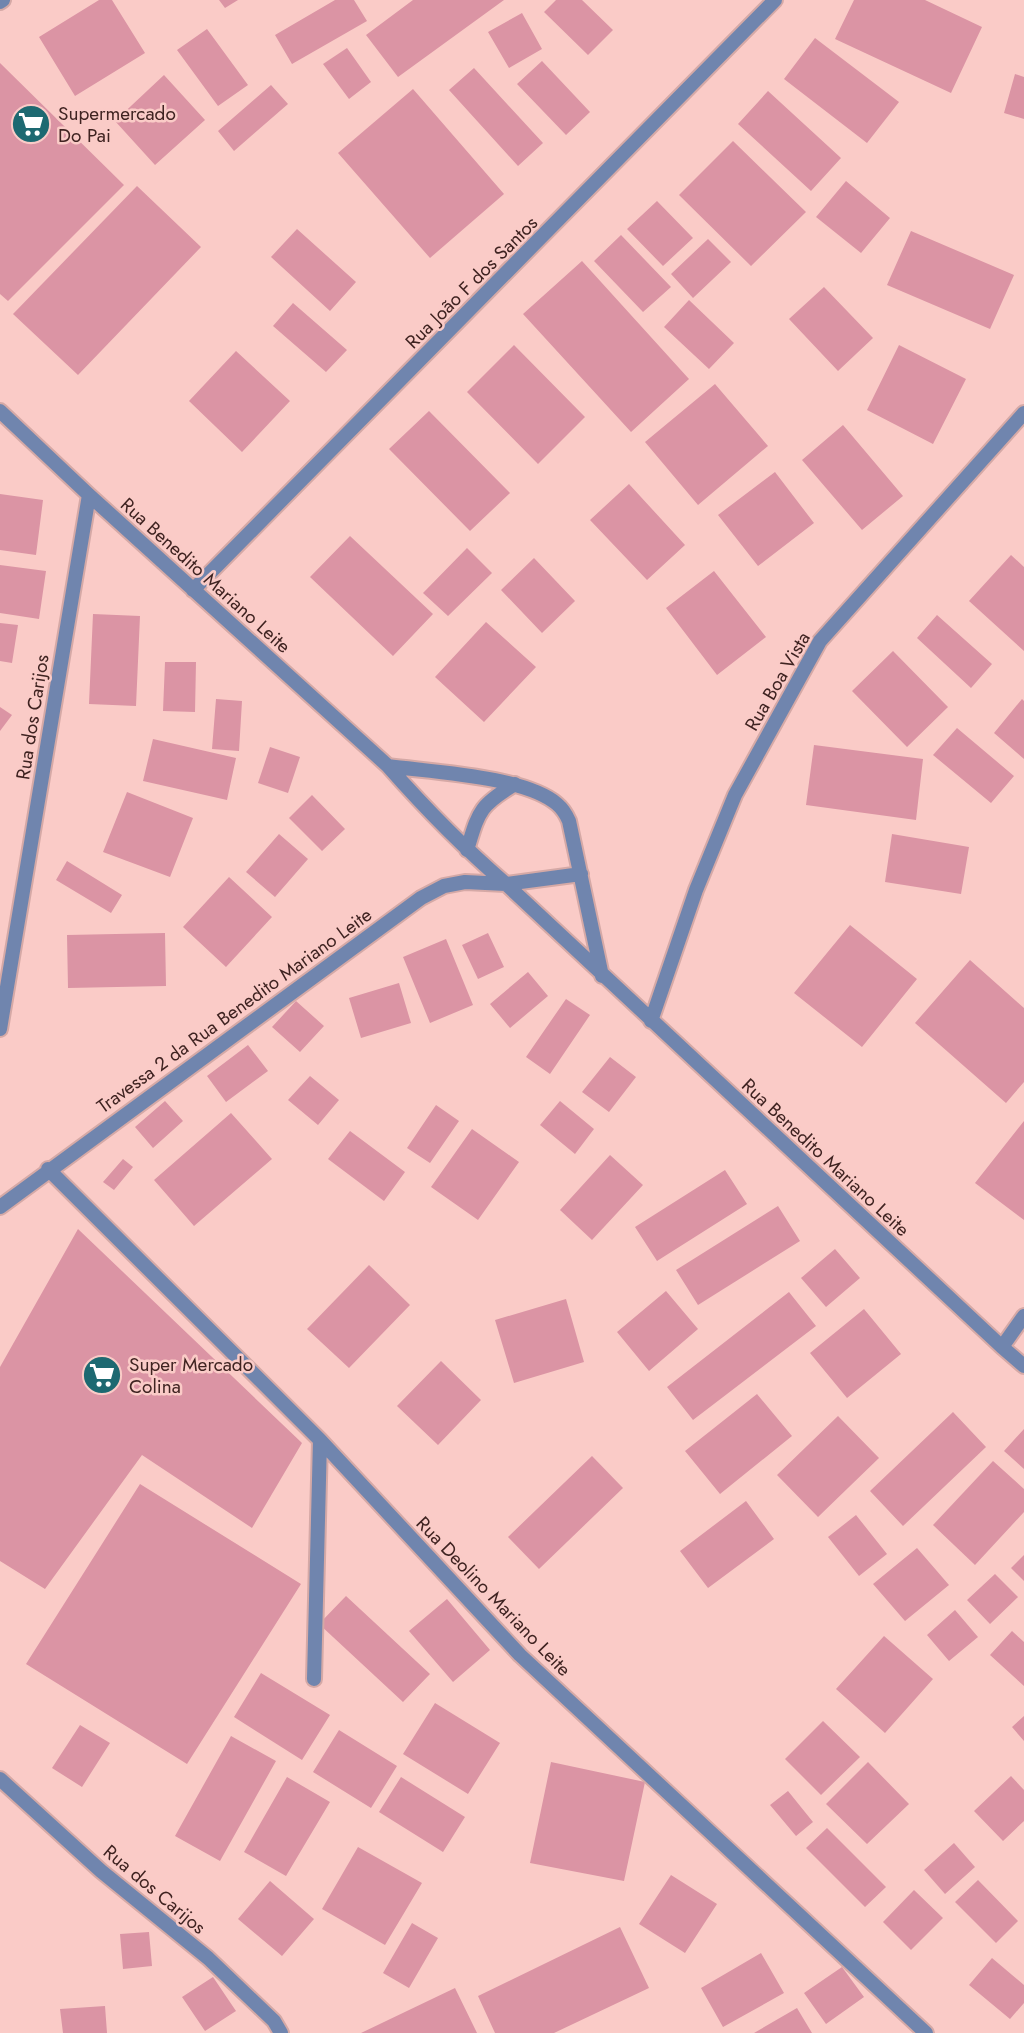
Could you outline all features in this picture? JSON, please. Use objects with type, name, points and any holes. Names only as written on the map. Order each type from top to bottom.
[{"type":"street","name":"Rua João F dos Santos","points":[[193,590],[775,0]]},
{"type":"street","name":"Rua Benedito Mariano Leite","points":[[0,411],[388,766],[429,813],[467,850],[1024,1366]]},
{"type":"street","name":"Rua Boa Vista","points":[[651,1021],[696,890],[735,795],[820,641],[1024,413]]},
{"type":"street","name":"Rua dos Carijos","points":[[0,1029],[89,495]]},
{"type":"street","points":[[388,766],[515,784],[554,801],[563,809],[569,821],[602,976]]},
{"type":"street","points":[[467,850],[477,817],[490,800],[515,784]]},
{"type":"street","points":[[506,884],[581,874]]},
{"type":"street","name":"Travessa 2 da Rua Benedito Mariano Leite","points":[[0,1207],[48,1169],[421,898],[444,886],[465,882],[506,884]]},
{"type":"street","name":"Rua Deolino Mariano Leite","points":[[48,1169],[320,1440],[520,1656],[926,2033]]},
{"type":"street","points":[[1002,1348],[1024,1316]]},
{"type":"street","points":[[314,1679],[320,1440]]},
{"type":"street","name":"Rua dos Carijos","points":[[0,1779],[101,1871],[208,1958],[274,2021],[281,2033]]},
{"type":"building","points":[[99,0],[112,0],[145,53],[75,96],[39,37]]},
{"type":"building","points":[[219,0],[238,0],[225,8]]},
{"type":"building","points":[[335,0],[354,0],[367,21],[292,64],[275,35]]},
{"type":"building","points":[[413,0],[504,0],[398,77],[366,35]]},
{"type":"building","points":[[556,0],[582,0],[613,30],[588,55],[544,12]]},
{"type":"building","points":[[854,0],[925,0],[982,27],[951,93],[835,39]]},
{"type":"building","points":[[522,13],[542,49],[509,68],[488,32]]},
{"type":"building","points":[[207,29],[248,85],[218,106],[177,50]]},
{"type":"building","points":[[815,38],[899,102],[867,143],[784,79]]},
{"type":"building","points":[[347,48],[371,82],[349,99],[323,64]]},
{"type":"building","points":[[542,61],[590,112],[566,135],[517,84]]},
{"type":"building","name":"Supermercado Do Pai","points":[[0,63],[124,185],[8,301],[0,294]]},
{"type":"building","points":[[474,68],[543,143],[518,166],[449,90]]},
{"type":"building","points":[[1015,74],[1024,77],[1024,119],[1004,113]]},
{"type":"building","points":[[164,75],[205,120],[155,165],[115,121]]},
{"type":"building","points":[[271,85],[288,104],[234,151],[218,131]]},
{"type":"building","points":[[413,89],[504,194],[430,258],[338,153]]},
{"type":"building","points":[[768,91],[841,158],[811,191],[738,124]]},
{"type":"building","points":[[733,141],[806,212],[751,266],[679,195]]},
{"type":"building","points":[[846,181],[890,218],[861,253],[816,217]]},
{"type":"building","points":[[137,186],[201,247],[78,375],[13,314]]},
{"type":"building","points":[[657,201],[693,238],[663,266],[627,229]]},
{"type":"building","points":[[297,229],[356,282],[330,311],[271,257]]},
{"type":"building","points":[[911,231],[1014,275],[990,329],[887,285]]},
{"type":"building","points":[[621,235],[671,287],[643,312],[594,261]]},
{"type":"building","points":[[708,239],[731,262],[693,298],[671,274]]},
{"type":"building","points":[[582,261],[689,379],[631,432],[523,314]]},
{"type":"building","points":[[824,287],[873,338],[838,371],[789,319]]},
{"type":"building","points":[[689,300],[734,343],[709,369],[664,327]]},
{"type":"building","points":[[293,303],[347,350],[326,372],[273,326]]},
{"type":"building","points":[[514,345],[585,417],[538,464],[467,392]]},
{"type":"building","points":[[899,345],[966,379],[933,444],[867,410]]},
{"type":"building","points":[[236,351],[290,401],[242,452],[189,401]]},
{"type":"building","points":[[715,384],[768,446],[698,505],[645,442]]},
{"type":"building","points":[[429,411],[510,493],[470,531],[389,449]]},
{"type":"building","points":[[843,425],[903,496],[862,530],[802,460]]},
{"type":"building","points":[[775,472],[814,523],[758,566],[718,515]]},
{"type":"building","points":[[629,484],[685,545],[647,580],[590,520]]},
{"type":"building","points":[[0,494],[43,500],[36,555],[0,550]]},
{"type":"building","points":[[350,536],[433,614],[393,656],[310,577]]},
{"type":"building","points":[[467,548],[492,573],[448,616],[423,593]]},
{"type":"building","points":[[1011,555],[1024,567],[1024,651],[969,601]]},
{"type":"building","points":[[534,558],[575,601],[542,633],[501,590]]},
{"type":"building","points":[[0,565],[46,571],[39,619],[0,613]]},
{"type":"building","points":[[714,571],[766,637],[717,675],[666,608]]},
{"type":"building","points":[[93,614],[140,616],[136,706],[89,704]]},
{"type":"building","points":[[937,615],[992,664],[971,688],[917,638]]},
{"type":"building","points":[[486,622],[536,667],[484,722],[435,677]]},
{"type":"building","points":[[0,623],[18,625],[12,663],[0,661]]},
{"type":"building","points":[[893,651],[948,707],[907,747],[852,691]]},
{"type":"building","points":[[165,662],[196,662],[195,712],[163,711]]},
{"type":"building","points":[[216,699],[242,701],[239,751],[212,749]]},
{"type":"building","points":[[1022,699],[1024,701],[1024,759],[994,733]]},
{"type":"building","points":[[0,707],[12,715],[0,731]]},
{"type":"building","points":[[957,728],[1014,776],[991,803],[933,755]]},
{"type":"building","points":[[153,739],[236,758],[227,800],[143,781]]},
{"type":"building","points":[[814,745],[923,759],[916,820],[806,805]]},
{"type":"building","points":[[270,747],[300,757],[288,793],[258,783]]},
{"type":"building","points":[[127,792],[193,818],[170,877],[103,852]]},
{"type":"building","points":[[312,795],[345,829],[322,851],[289,818]]},
{"type":"building","points":[[279,834],[308,859],[275,897],[246,872]]},
{"type":"building","points":[[892,834],[969,847],[961,894],[885,882]]},
{"type":"building","points":[[67,861],[122,895],[111,913],[56,880]]},
{"type":"building","points":[[229,877],[272,917],[226,967],[183,927]]},
{"type":"building","points":[[850,925],[917,979],[862,1047],[794,993]]},
{"type":"building","points":[[165,933],[166,986],[68,988],[67,935]]},
{"type":"building","points":[[488,933],[504,967],[478,979],[462,945]]},
{"type":"building","points":[[446,939],[473,1005],[430,1023],[403,957]]},
{"type":"building","points":[[970,960],[1024,1008],[1024,1082],[1006,1103],[915,1023]]},
{"type":"building","points":[[528,972],[548,996],[510,1028],[490,1004]]},
{"type":"building","points":[[399,983],[411,1023],[361,1038],[349,998]]},
{"type":"building","points":[[566,999],[590,1015],[550,1074],[526,1057]]},
{"type":"building","points":[[296,1001],[324,1026],[300,1052],[272,1027]]},
{"type":"building","points":[[248,1045],[268,1071],[226,1102],[207,1076]]},
{"type":"building","points":[[610,1057],[636,1077],[609,1112],[582,1092]]},
{"type":"building","points":[[310,1076],[339,1100],[318,1125],[288,1100]]},
{"type":"building","points":[[165,1101],[183,1121],[153,1148],[135,1127]]},
{"type":"building","points":[[560,1101],[594,1129],[575,1154],[540,1125]]},
{"type":"building","points":[[436,1105],[459,1121],[430,1163],[407,1148]]},
{"type":"building","points":[[231,1113],[272,1159],[194,1226],[154,1180]]},
{"type":"building","points":[[1024,1121],[1024,1220],[975,1183]]},
{"type":"building","points":[[472,1129],[519,1162],[478,1220],[431,1187]]},
{"type":"building","points":[[350,1131],[405,1172],[384,1201],[328,1159]]},
{"type":"building","points":[[610,1155],[643,1185],[592,1240],[560,1210]]},
{"type":"building","points":[[123,1159],[133,1167],[114,1190],[103,1182]]},
{"type":"building","points":[[725,1170],[747,1204],[657,1261],[635,1227]]},
{"type":"building","points":[[778,1206],[800,1241],[698,1305],[676,1270]]},
{"type":"building","points":[[78,1229],[302,1443],[252,1528],[142,1455],[45,1589],[0,1561],[0,1367]]},
{"type":"building","points":[[835,1249],[860,1278],[826,1307],[801,1278]]},
{"type":"building","points":[[369,1265],[410,1305],[349,1368],[307,1329]]},
{"type":"building","points":[[666,1291],[698,1329],[649,1371],[617,1332]]},
{"type":"building","points":[[789,1292],[816,1326],[693,1420],[667,1387]]},
{"type":"building","points":[[566,1299],[584,1362],[514,1383],[495,1320]]},
{"type":"building","points":[[864,1309],[901,1354],[847,1398],[810,1353]]},
{"type":"building","points":[[441,1361],[481,1400],[438,1445],[397,1406]]},
{"type":"building","points":[[757,1394],[792,1436],[720,1494],[685,1451]]},
{"type":"building","points":[[953,1412],[986,1447],[903,1526],[870,1491]]},
{"type":"building","points":[[838,1416],[879,1458],[818,1517],[777,1475]]},
{"type":"building","points":[[1024,1429],[1024,1469],[1004,1451]]},
{"type":"building","points":[[592,1456],[623,1488],[539,1569],[508,1537]]},
{"type":"building","points":[[993,1461],[1024,1489],[1024,1512],[975,1565],[933,1525]]},
{"type":"building","points":[[140,1484],[301,1584],[187,1764],[26,1664]]},
{"type":"building","points":[[746,1501],[774,1539],[708,1588],[680,1551]]},
{"type":"building","points":[[856,1515],[887,1554],[859,1576],[828,1537]]},
{"type":"building","points":[[917,1548],[949,1585],[905,1621],[873,1584]]},
{"type":"building","points":[[1024,1555],[1024,1581],[1011,1568]]},
{"type":"building","points":[[995,1574],[1018,1597],[990,1624],[967,1600]]},
{"type":"building","points":[[346,1596],[430,1674],[403,1702],[319,1624]]},
{"type":"building","points":[[447,1599],[490,1650],[453,1682],[409,1631]]},
{"type":"building","points":[[955,1610],[978,1637],[949,1661],[927,1635]]},
{"type":"building","points":[[1012,1631],[1024,1642],[1024,1686],[990,1655]]},
{"type":"building","points":[[884,1636],[933,1679],[885,1733],[836,1689]]},
{"type":"building","points":[[261,1673],[330,1715],[302,1760],[234,1717]]},
{"type":"building","points":[[435,1703],[500,1743],[468,1794],[403,1754]]},
{"type":"building","points":[[1024,1716],[1024,1741],[1012,1727]]},
{"type":"building","points":[[823,1721],[860,1757],[821,1795],[785,1759]]},
{"type":"building","points":[[80,1725],[110,1743],[82,1787],[52,1768]]},
{"type":"building","points":[[339,1730],[397,1766],[371,1808],[313,1772]]},
{"type":"building","points":[[231,1736],[276,1761],[220,1861],[175,1836]]},
{"type":"building","points":[[551,1762],[645,1782],[624,1881],[530,1863]]},
{"type":"building","points":[[868,1762],[909,1804],[867,1844],[826,1804]]},
{"type":"building","points":[[1011,1776],[1024,1790],[1024,1821],[1003,1841],[974,1811]]},
{"type":"building","points":[[287,1777],[330,1802],[286,1876],[244,1852]]},
{"type":"building","points":[[401,1777],[465,1817],[443,1852],[379,1812]]},
{"type":"building","points":[[788,1791],[813,1822],[796,1836],[770,1805]]},
{"type":"building","points":[[827,1828],[886,1887],[865,1907],[806,1848]]},
{"type":"building","points":[[954,1843],[975,1867],[945,1894],[924,1870]]},
{"type":"building","points":[[358,1847],[422,1883],[385,1945],[322,1909]]},
{"type":"building","points":[[671,1875],[717,1904],[685,1953],[639,1924]]},
{"type":"building","points":[[978,1880],[1018,1921],[996,1943],[955,1902]]},
{"type":"building","points":[[270,1881],[314,1919],[282,1956],[238,1919]]},
{"type":"building","points":[[914,1890],[943,1918],[911,1950],[883,1922]]},
{"type":"building","points":[[412,1923],[438,1938],[409,1988],[383,1973]]},
{"type":"building","points":[[620,1927],[649,1988],[554,2033],[495,2033],[478,1996]]},
{"type":"building","points":[[149,1932],[152,1966],[123,1969],[120,1934]]},
{"type":"building","points":[[761,1953],[784,1993],[723,2027],[701,1988]]},
{"type":"building","points":[[992,1958],[1024,1985],[1024,2003],[1010,2019],[969,1985]]},
{"type":"building","points":[[842,1967],[864,1997],[826,2024],[804,1993]]},
{"type":"building","points":[[213,1977],[236,2011],[205,2031],[182,1997]]},
{"type":"building","points":[[455,1988],[477,2033],[361,2033]]},
{"type":"building","points":[[105,2006],[107,2033],[63,2033],[60,2009]]},
{"type":"building","points":[[797,2008],[812,2033],[754,2033]]},
{"type":"place","name":"Supermercado Do Pai","points":[[31,124]]},
{"type":"place","name":"Super Mercado Colina","points":[[102,1375]]}]
